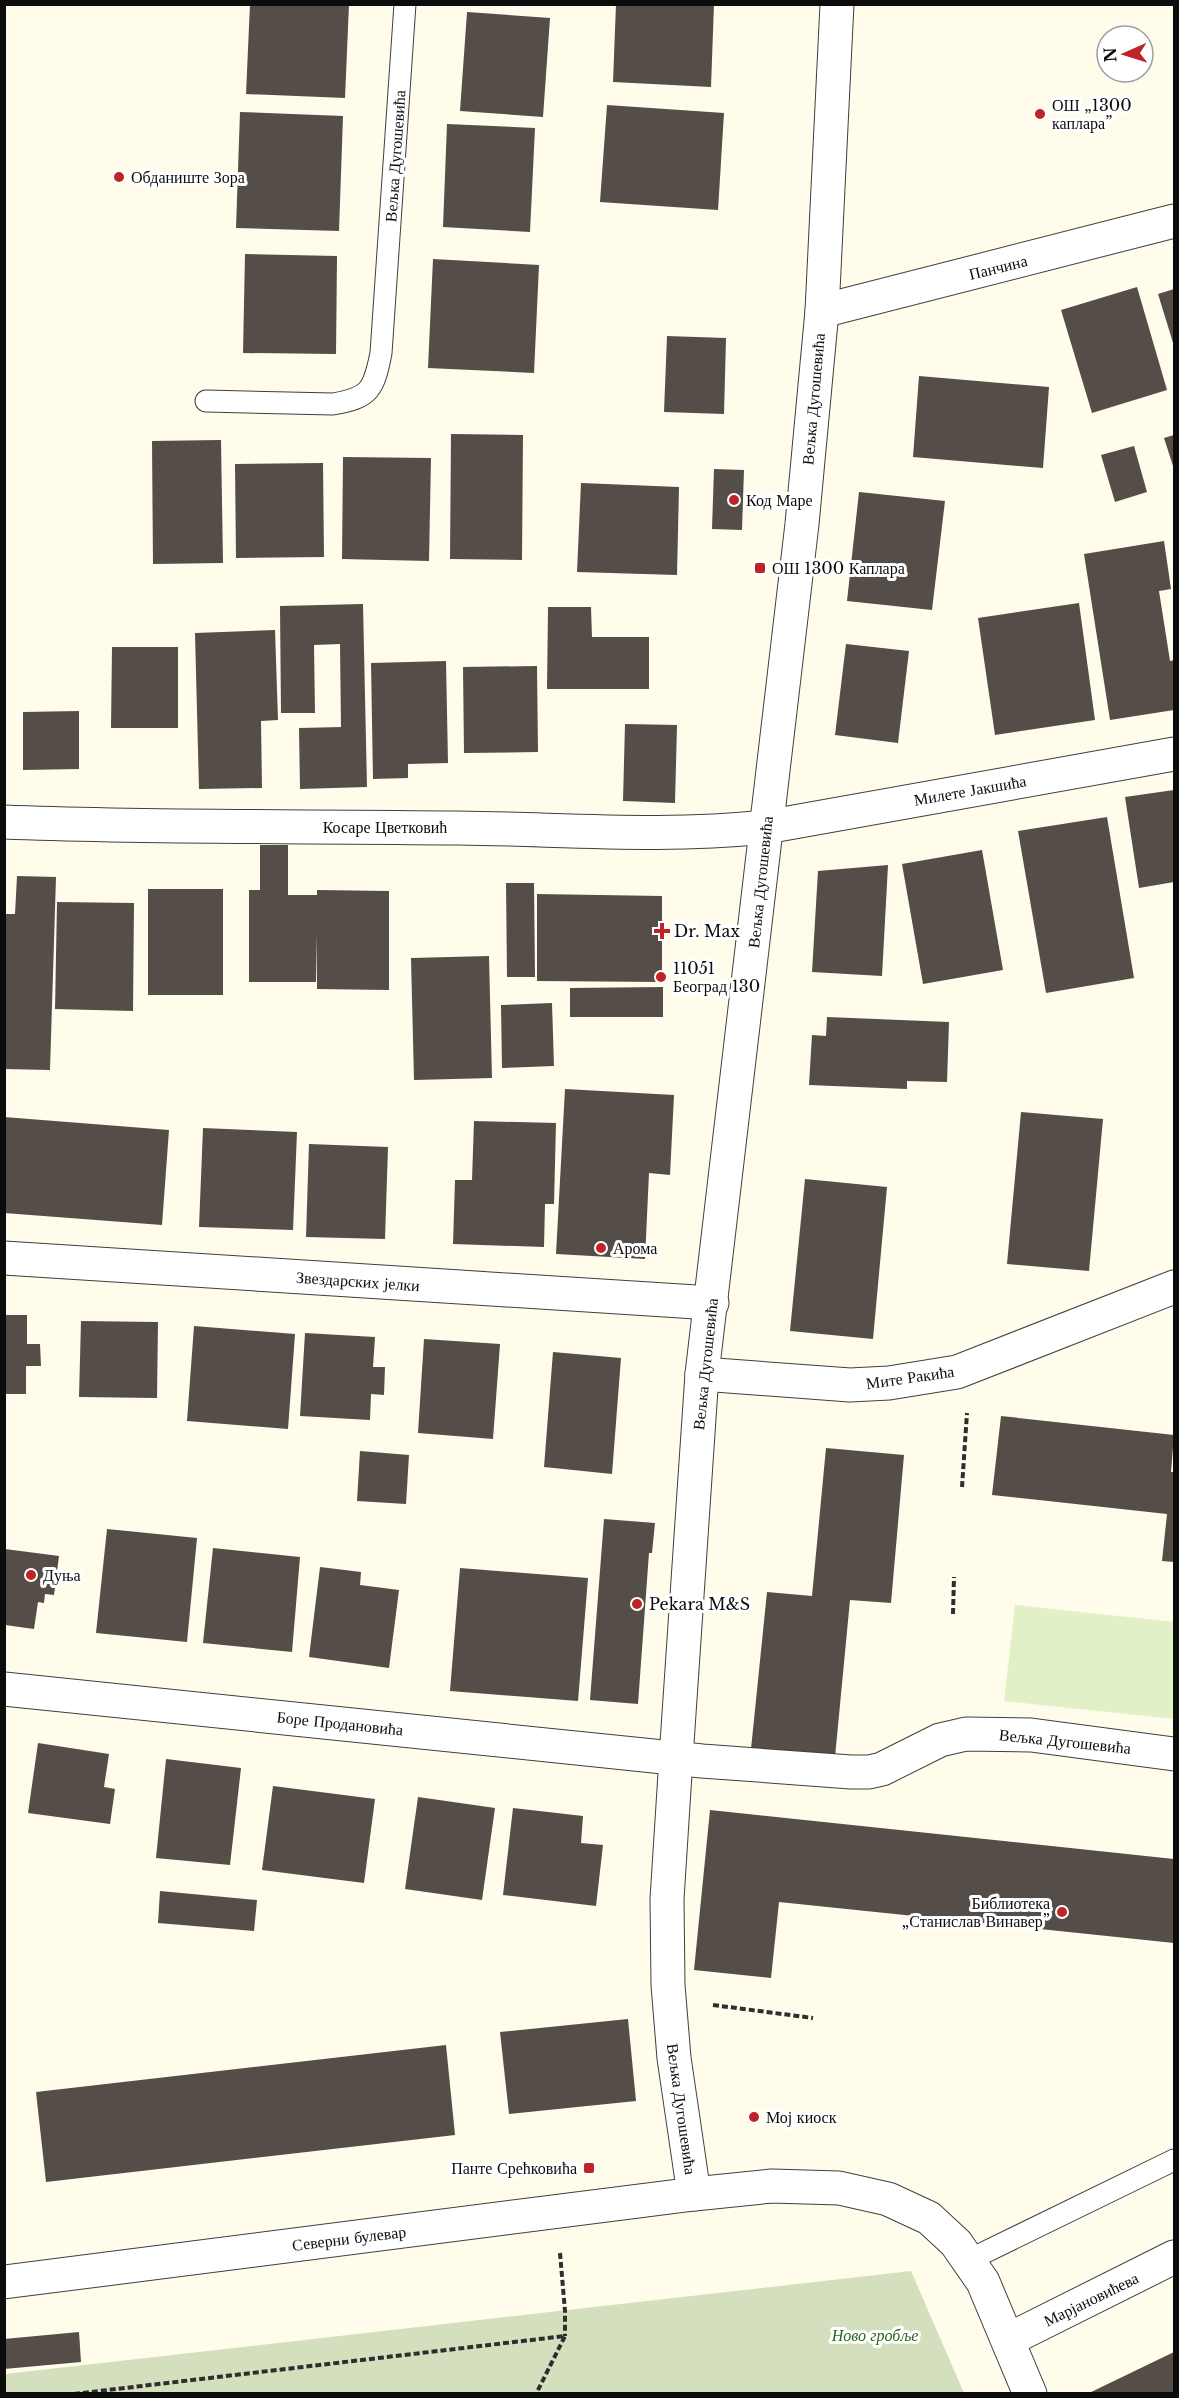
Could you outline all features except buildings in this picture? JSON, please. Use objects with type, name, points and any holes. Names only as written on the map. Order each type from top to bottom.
[{"type":"street","name":"Вељка Дугошевића","points":[[837,4],[822,311],[802,524],[702,1374],[667,1899],[668,1985],[674,2058],[694,2194],[772,2186],[839,2188],[888,2199],[929,2218],[956,2243],[984,2282],[1030,2394]]},
{"type":"street","name":"Панчина","points":[[822,311],[1174,222]]},
{"type":"street","name":"Милете Јакшића","points":[[766,827],[1174,753]]},
{"type":"street","name":"Косаре Цветковић","points":[[4,822],[65,825],[461,828],[676,834],[766,827]]},
{"type":"street","name":"Звездарских јелки","points":[[4,1258],[712,1303]]},
{"type":"street","name":"Мите Ракића","points":[[702,1374],[850,1385],[889,1383],[957,1372],[1174,1287]]},
{"type":"street","name":"Боре Продановића","points":[[4,1689],[676,1758]]},
{"type":"street","name":"Вељка Дугошевића","points":[[676,1758],[869,1772],[882,1769],[940,1740],[966,1734],[997,1733],[1031,1735],[1174,1754]]},
{"type":"street","name":"Северни булевар","points":[[4,2282],[694,2194]]},
{"type":"street","name":"Марјановићева","points":[[1008,2340],[1174,2257]]},
{"type":"lane","name":"Вељка Дугошевића","points":[[206,402],[333,404],[364,396],[374,384],[381,354],[405,4]]},
{"type":"lane","points":[[969,2260],[1174,2160]]},
{"type":"path","points":[[962,1487],[967,1412]]},
{"type":"path","points":[[952,1614],[954,1577]]},
{"type":"path","points":[[711,2005],[813,2018]]},
{"type":"path","points":[[536,2394],[565,2336],[560,2253]]},
{"type":"path","points":[[74,2394],[565,2336]]},
{"type":"green space","points":[[1015,1605],[1174,1622],[1174,1719],[1004,1701]]},
{"type":"green space","name":"Ново гробље","points":[[911,2271],[964,2393],[5,2393],[5,2374]]},
{"type":"place","name":"ОШ „1300 каплара”","points":[[1040,114]]},
{"type":"place","name":"Обданиште Зора","points":[[119,177]]},
{"type":"place","name":"Код Маре","points":[[734,500]]},
{"type":"place","name":"ОШ 1300 Каплара","points":[[760,568]]},
{"type":"place","name":"Dr. Max","points":[[662,931]]},
{"type":"place","name":"11051 Београд 130","points":[[661,977]]},
{"type":"place","name":"Арома","points":[[601,1248]]},
{"type":"place","name":"Дуња","points":[[31,1575]]},
{"type":"place","name":"Pekara M&S","points":[[637,1604]]},
{"type":"place","name":"Библиотека „Станислав Винавер”","points":[[1062,1912]]},
{"type":"place","name":"Мој киоск","points":[[754,2117]]},
{"type":"place","name":"Панте Срећковића","points":[[589,2168]]}]
